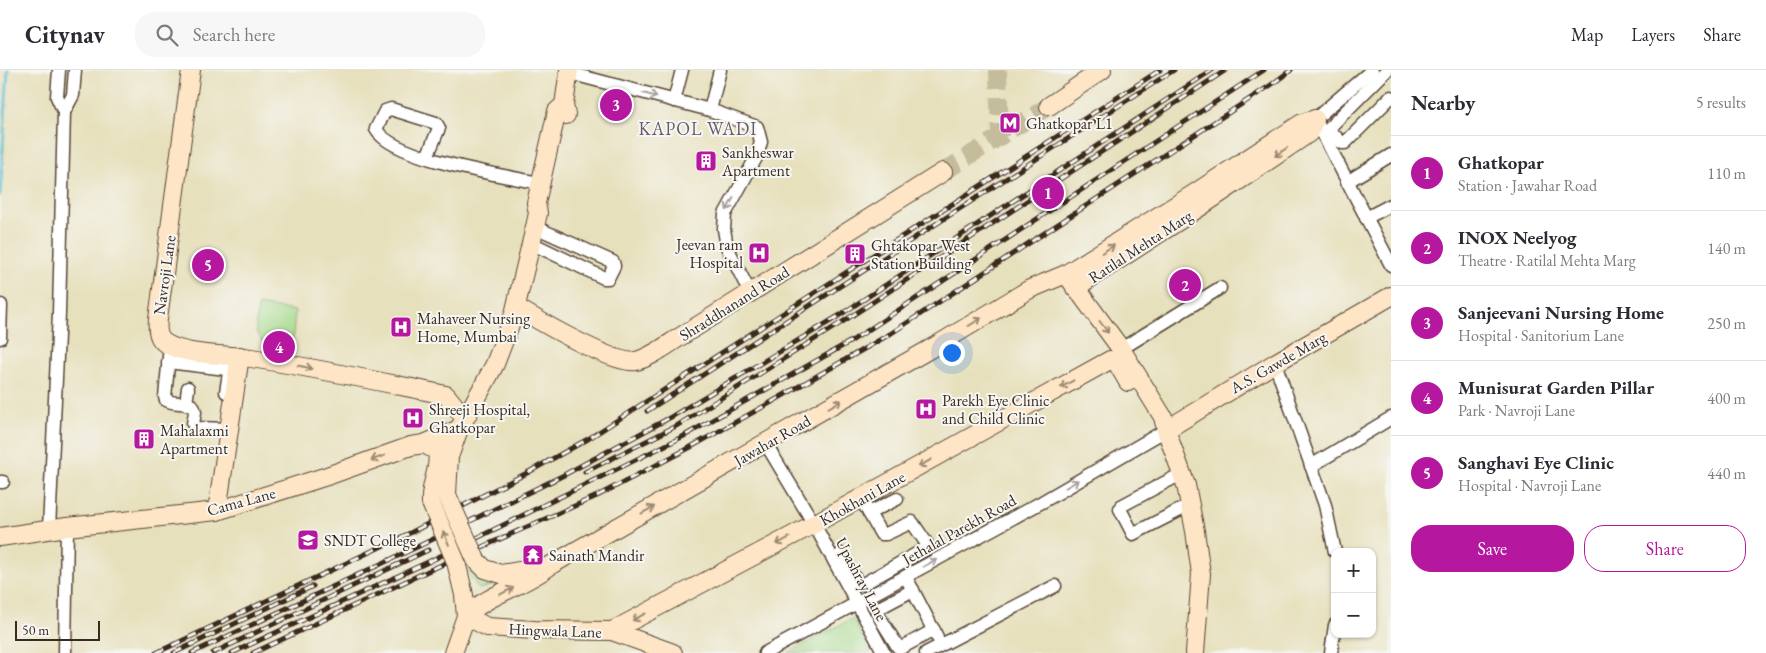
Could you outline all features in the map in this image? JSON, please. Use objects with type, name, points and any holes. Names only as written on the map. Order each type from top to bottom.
[{"type":"street","points":[[59,70],[57,97],[64,112],[59,313],[58,528],[65,653]]},
{"type":"street","points":[[64,112],[73,96],[74,70]]},
{"type":"street","name":"Navroji Lane","points":[[169,354],[157,332],[158,319],[191,70]]},
{"type":"street","points":[[674,101],[682,70]]},
{"type":"street","points":[[710,110],[720,70]]},
{"type":"street","points":[[1050,106],[1102,70]]},
{"type":"street","points":[[1372,70],[1315,119],[1329,136],[1347,182],[1391,264]]},
{"type":"street","points":[[1329,136],[1329,127],[1387,70]]},
{"type":"street","points":[[551,565],[501,574],[485,569],[476,560],[447,494],[449,457],[462,423],[495,364],[516,307],[535,227],[544,205],[567,113],[564,105],[569,72],[710,110],[757,127],[761,142],[756,156],[725,214],[724,229],[727,247],[750,293]]},
{"type":"street","points":[[1329,136],[1345,143],[1391,97]]},
{"type":"street","points":[[535,227],[536,203],[556,112],[564,105]]},
{"type":"street","points":[[1329,108],[1339,118]]},
{"type":"street","points":[[427,158],[439,126],[391,109],[385,111],[376,129],[379,136],[404,150],[427,158],[540,183]]},
{"type":"street","name":"Jawahar Road","points":[[466,616],[475,607],[538,575],[551,565],[937,346],[1030,289],[1070,281],[1085,263],[1302,123],[1315,119]]},
{"type":"street","points":[[1347,182],[1391,155]]},
{"type":"street","name":"Shraddhanand Road","points":[[516,307],[543,324],[596,350],[614,358],[634,362],[653,353],[944,172]]},
{"type":"street","points":[[1366,218],[1391,205]]},
{"type":"street","points":[[535,227],[613,262],[614,266],[608,278],[604,278],[535,227]]},
{"type":"street","name":"Ratilal Mehta Marg","points":[[1070,281],[1153,422],[1166,430],[1181,474],[1196,531],[1201,574],[1195,653]]},
{"type":"street","points":[[1115,355],[1220,288]]},
{"type":"street","name":"A.S. Gawde Marg","points":[[1166,430],[1275,363],[1391,296]]},
{"type":"street","points":[[0,305],[0,338]]},
{"type":"street","points":[[169,354],[178,350],[240,356],[446,395],[480,392]]},
{"type":"street","points":[[169,354],[166,400],[171,403],[193,406],[195,412],[193,424],[197,428],[226,429]]},
{"type":"street","points":[[169,354],[228,370],[226,429],[217,511]]},
{"type":"street","name":"Khokhani Lane","points":[[612,631],[814,524],[865,506],[1115,355]]},
{"type":"street","points":[[226,429],[240,356]]},
{"type":"street","points":[[1275,363],[1325,505],[1334,548]]},
{"type":"street","points":[[186,404],[188,388]]},
{"type":"street","points":[[446,395],[462,423]]},
{"type":"street","points":[[1310,466],[1391,418]]},
{"type":"street","name":"Cama Lane","points":[[0,537],[58,528],[217,511],[327,476],[410,446],[424,444],[462,423]]},
{"type":"street","name":"Jethalal Parekh Road","points":[[765,653],[1042,502],[1166,430]]},
{"type":"street","points":[[424,444],[437,451],[439,460],[430,495],[431,503],[456,562],[464,595],[466,616],[453,653]]},
{"type":"street","name":"Upashray Lane","points":[[766,444],[814,524],[842,563],[857,604],[884,653]]},
{"type":"street","points":[[1181,474],[1121,506],[1120,509],[1134,534],[1190,505]]},
{"type":"street","points":[[842,563],[857,582],[863,584],[925,550],[927,544],[912,522],[882,534],[865,506],[897,499]]},
{"type":"street","points":[[883,573],[890,586]]},
{"type":"street","points":[[906,577],[942,645]]},
{"type":"street","points":[[926,653],[1055,586]]},
{"type":"street","points":[[913,590],[877,610],[877,613],[896,646],[901,648],[934,630]]},
{"type":"street","name":"Hingwala Lane","points":[[466,616],[487,627],[612,631],[672,653]]},
{"type":"street","points":[[874,635],[886,629]]},
{"type":"street","points":[[1331,653],[1333,638]]},
{"type":"green space","points":[[258,305],[295,311],[291,364],[276,362],[256,332]]},
{"type":"green space","points":[[473,571],[482,578],[499,581],[500,583],[480,589],[468,573]]},
{"type":"green space","points":[[853,618],[871,653],[788,653]]},
{"type":"waterway","points":[[0,195],[8,70]]},
{"type":"tunnel","points":[[998,70],[1000,136]]},
{"type":"tunnel","points":[[943,172],[1049,106]]},
{"type":"railway","points":[[156,653],[412,532],[527,473],[588,439],[1160,70]]},
{"type":"railway","points":[[647,411],[1174,70]]},
{"type":"railway","points":[[192,653],[562,476],[671,417],[837,317],[1212,70]]},
{"type":"railway","points":[[585,472],[678,425],[844,321],[1226,70]]},
{"type":"railway","points":[[232,653],[426,563],[684,436],[853,340],[1264,70]]},
{"type":"railway","points":[[253,653],[430,570],[597,496],[770,403],[890,334],[1271,85],[1291,70]]},
{"type":"railway","points":[[213,653],[428,550]]},
{"type":"railway","points":[[174,653],[313,586]]},
{"type":"place","name":"Sanjeevani Nursing Home","points":[[616,105]]},
{"type":"place","name":"Ghatkopar L1","points":[[1010,123]]},
{"type":"place","name":"Sankheswar Apartment","points":[[706,161]]},
{"type":"place","name":"Ghatkopar","points":[[1048,193]]},
{"type":"place","name":"Jeevan ram Hospital","points":[[759,253]]},
{"type":"place","name":"Ghtakopar West Station Building","points":[[855,254]]},
{"type":"place","name":"Sanghavi Eye Clinic","points":[[208,265]]},
{"type":"place","name":"INOX Neelyog","points":[[1185,285]]},
{"type":"place","name":"Mahaveer Nursing Home, Mumbai","points":[[401,327]]},
{"type":"place","name":"Munisurat Garden Pillar","points":[[279,347]]},
{"type":"place","name":"Parekh Eye Clinic and Child Clinic","points":[[926,409]]},
{"type":"place","name":"Shreeji Hospital, Ghatkopar","points":[[413,418]]},
{"type":"place","name":"Mahalaxmi Apartment","points":[[144,439]]},
{"type":"place","name":"SNDT College","points":[[308,540]]},
{"type":"place","name":"Sainath Mandir","points":[[533,555]]},
{"type":"district","name":"KAPOL WADI","points":[[698,129]]}]
